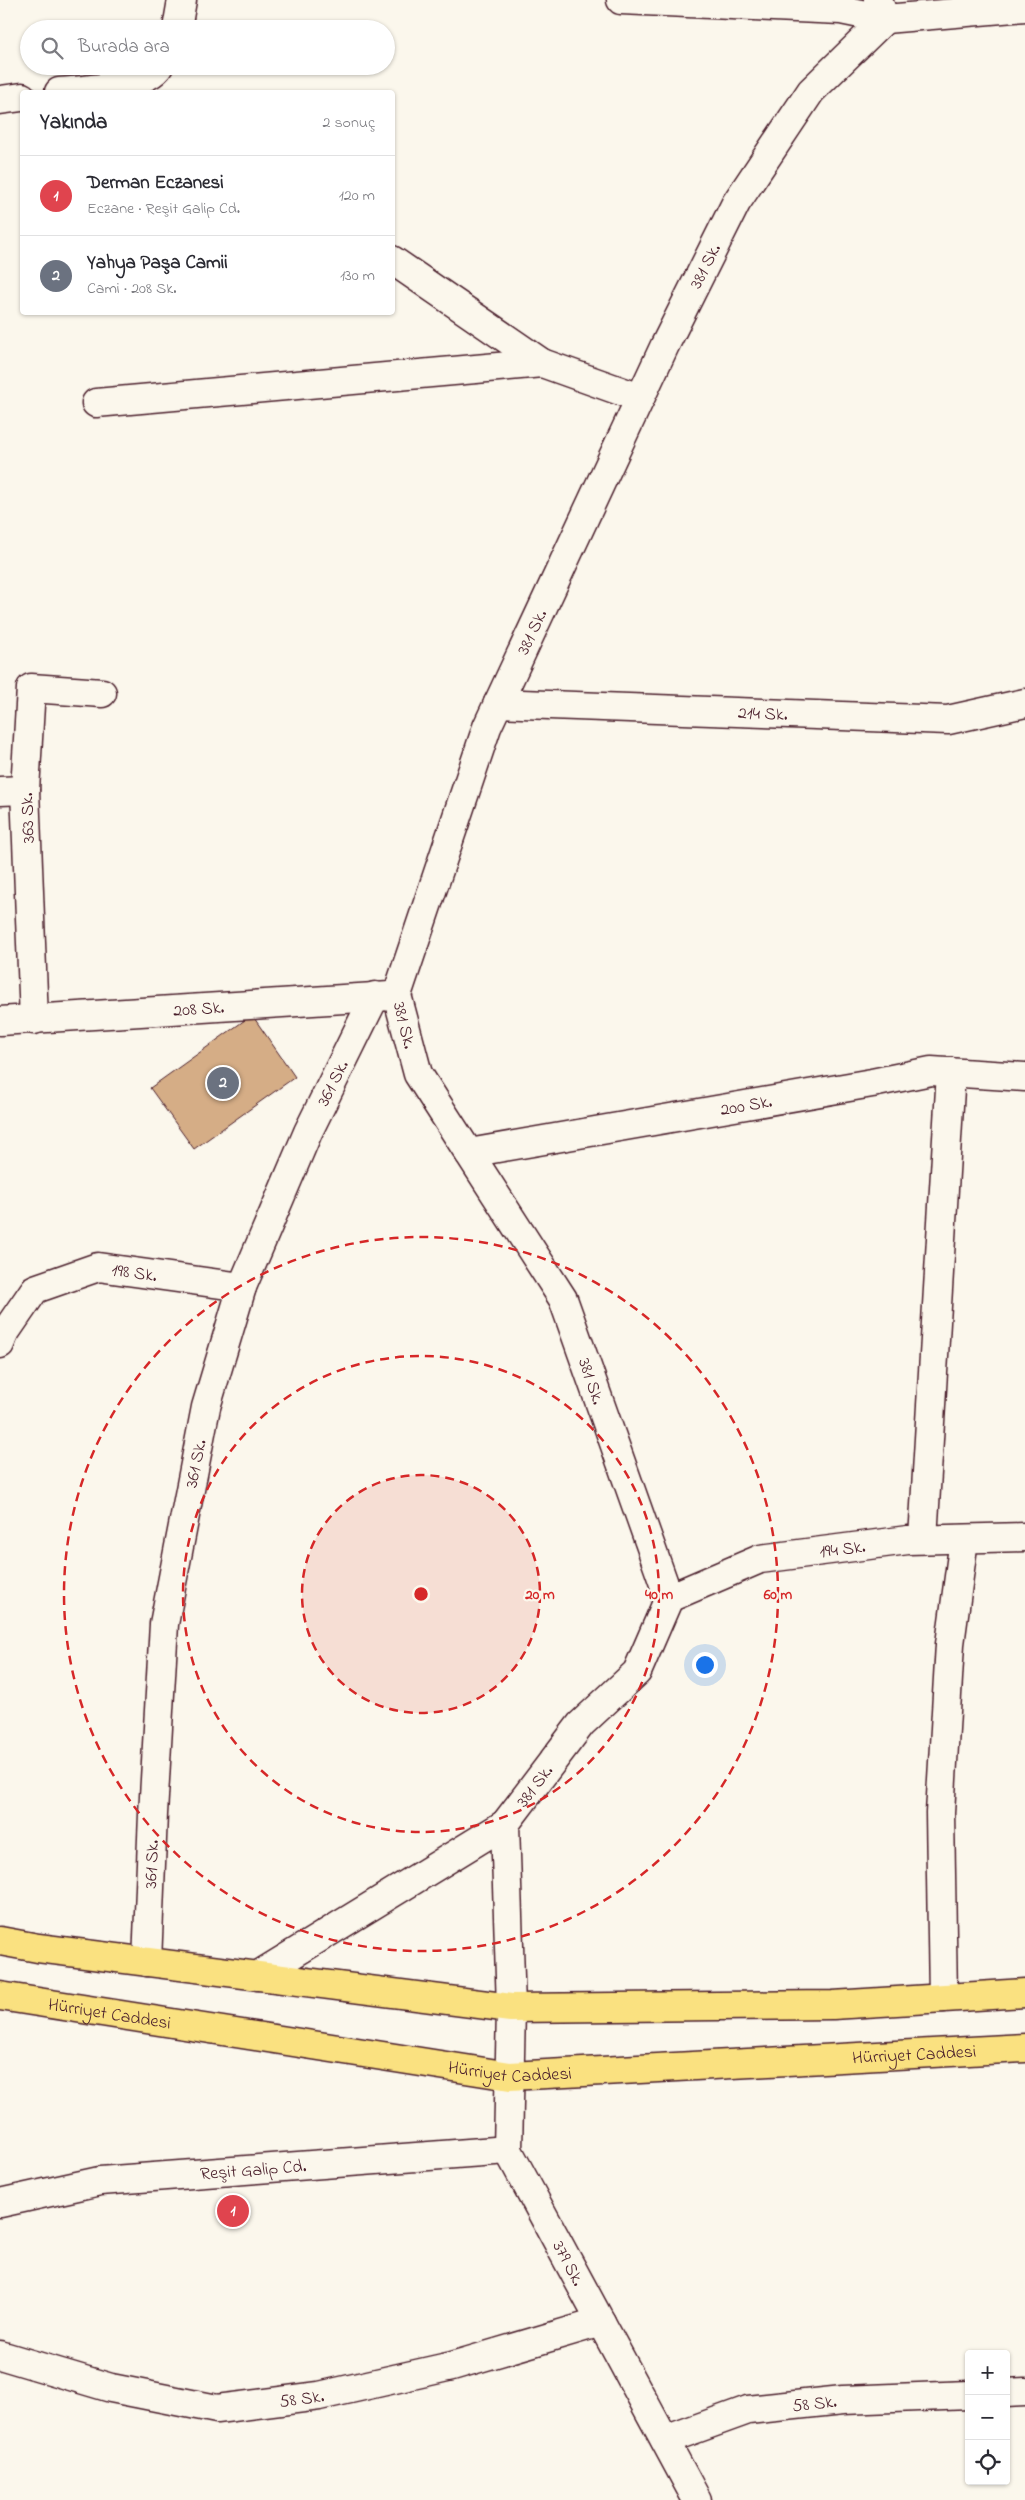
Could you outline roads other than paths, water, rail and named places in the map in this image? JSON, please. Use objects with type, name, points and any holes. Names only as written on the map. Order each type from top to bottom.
[{"type":"main road","points":[[0,1941],[148,1962],[511,2008],[832,2005],[1025,1993]]},
{"type":"main road","name":"Hürriyet Caddesi","points":[[0,1996],[510,2076],[1025,2048]]},
{"type":"street","points":[[179,20],[182,0]]},
{"type":"street","points":[[620,0],[841,10],[1025,7]]},
{"type":"street","name":"381 Sk.","points":[[511,2008],[505,1824],[581,1724],[637,1672],[669,1598],[563,1299],[418,1074],[386,996],[487,727],[640,398],[736,203],[812,91],[882,10]]},
{"type":"street","points":[[76,90],[126,84],[148,75]]},
{"type":"street","points":[[0,100],[20,97]]},
{"type":"street","points":[[395,262],[542,363],[640,398]]},
{"type":"street","points":[[96,404],[542,363]]},
{"type":"street","name":"363 Sk.","points":[[34,1020],[13,791],[31,688],[102,693]]},
{"type":"street","name":"214 Sk.","points":[[498,703],[948,720],[1025,703]]},
{"type":"street","name":"208 Sk.","points":[[0,1021],[386,996]]},
{"type":"street","name":"361 Sk.","points":[[148,1962],[153,1814],[164,1624],[206,1407],[242,1287],[308,1132],[386,996]]},
{"type":"street","name":"200 Sk.","points":[[469,1153],[872,1084],[931,1071],[1025,1077]]},
{"type":"street","points":[[924,1539],[951,1072]]},
{"type":"street","name":"198 Sk.","points":[[0,1344],[4,1334],[35,1289],[98,1267],[242,1287]]},
{"type":"street","name":"194 Sk.","points":[[669,1598],[760,1559],[924,1539],[1025,1537]]},
{"type":"street","points":[[943,1998],[940,1812],[950,1644],[964,1538]]},
{"type":"street","points":[[257,1976],[505,1824]]},
{"type":"street","name":"379 Sk.","points":[[511,2008],[508,2150],[697,2500]]},
{"type":"street","name":"Reşit Galip Cd.","points":[[0,2203],[100,2181],[508,2150]]},
{"type":"street","name":"58 Sk.","points":[[0,2355],[112,2388],[217,2409],[319,2396],[452,2366],[601,2322]]},
{"type":"street","points":[[1010,2393],[1025,2392]]},
{"type":"street","name":"58 Sk.","points":[[665,2440],[748,2410],[842,2400],[965,2394]]},
{"type":"place","name":"Yahya Paşa Camii","points":[[223,1083]]},
{"type":"place","name":"Derman Eczanesi","points":[[233,2211]]}]
